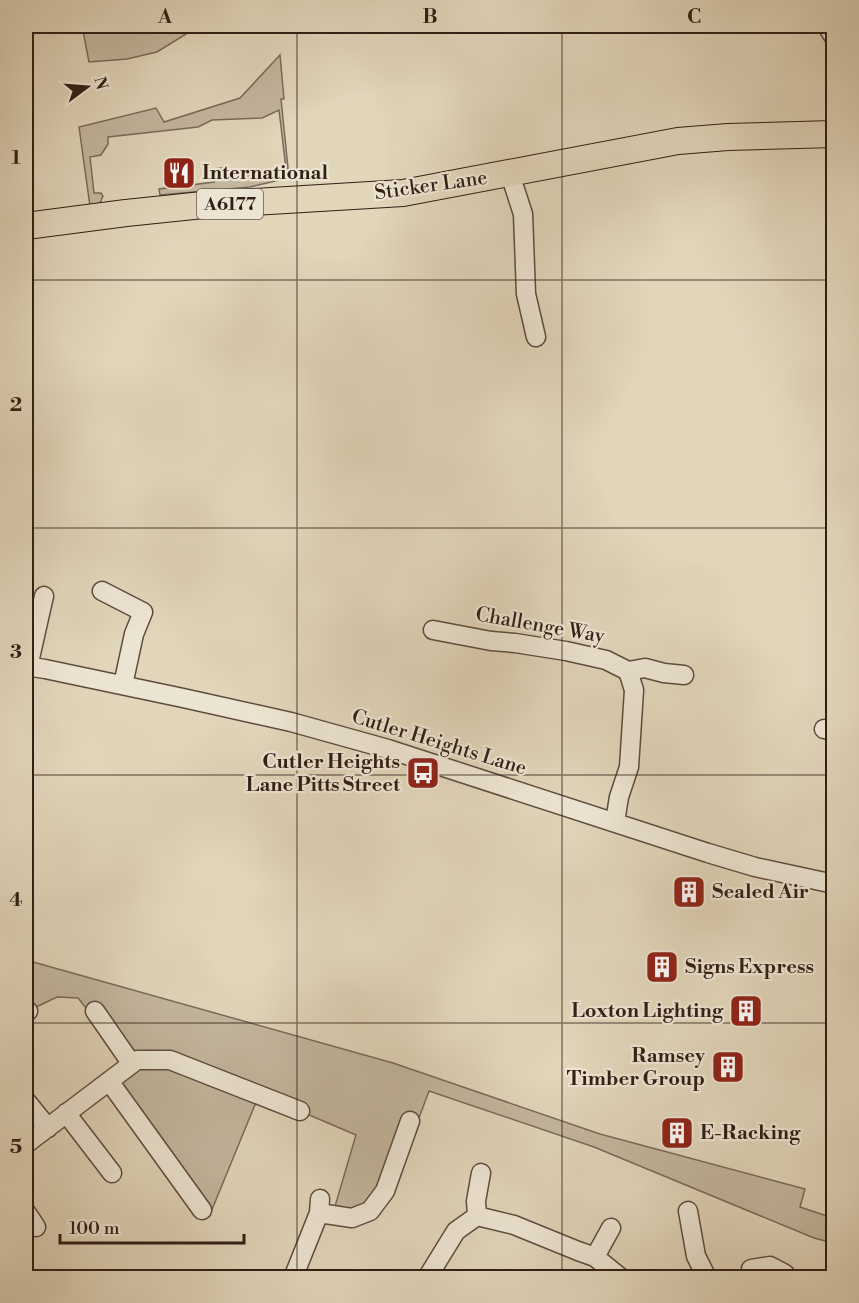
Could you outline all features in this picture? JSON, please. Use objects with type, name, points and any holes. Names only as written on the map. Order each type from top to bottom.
[{"type":"highway","name":"Sticker Lane","points":[[26,226],[203,205],[403,193],[678,141],[834,134]]},
{"type":"street","points":[[827,26],[834,37]]},
{"type":"street","points":[[510,174],[523,214],[526,294],[536,337]]},
{"type":"street","points":[[102,591],[143,612],[134,634],[123,685]]},
{"type":"street","points":[[27,666],[44,596]]},
{"type":"street","name":"Challenge Way","points":[[433,630],[491,641],[566,651],[606,660],[628,671]]},
{"type":"street","name":"Cutler Heights Lane","points":[[27,666],[291,722],[388,749],[708,853],[755,867],[834,884]]},
{"type":"street","points":[[615,822],[619,796],[629,767],[634,690],[628,671],[645,668],[664,674],[684,675]]},
{"type":"street","points":[[95,1011],[132,1063]]},
{"type":"street","points":[[26,1144],[137,1060],[170,1060],[300,1111]]},
{"type":"street","points":[[109,1081],[202,1210]]},
{"type":"street","points":[[26,1101],[48,1128]]},
{"type":"street","points":[[66,1113],[112,1173]]},
{"type":"street","points":[[293,1278],[324,1211],[352,1218],[370,1211],[385,1191],[410,1121]]},
{"type":"street","points":[[477,1216],[476,1201],[481,1173]]},
{"type":"street","points":[[688,1211],[696,1256],[707,1278]]},
{"type":"street","points":[[427,1278],[456,1231],[477,1216],[514,1225],[596,1257],[621,1278]]},
{"type":"street","points":[[596,1257],[611,1228]]},
{"type":"street","points":[[751,1269],[770,1266],[785,1274],[786,1278]]},
{"type":"shaded area","points":[[82,26],[199,26],[157,52],[127,59],[89,62]]},
{"type":"shaded area","points":[[280,55],[284,99],[281,99],[289,178],[250,187],[160,195],[159,189],[214,182],[213,169],[222,168],[224,177],[268,174],[286,169],[279,110],[262,118],[212,120],[198,127],[108,137],[108,144],[101,155],[90,157],[94,193],[101,193],[103,196],[100,203],[90,206],[79,127],[156,108],[164,122],[240,98]]},
{"type":"shaded area","points":[[26,960],[393,1063],[600,1134],[805,1189],[800,1207],[833,1218],[833,1243],[814,1238],[594,1147],[429,1091],[387,1204],[370,1221],[351,1225],[331,1220],[356,1135],[259,1095],[211,1212],[109,1081],[131,1064],[78,998],[57,997],[26,1012]]},
{"type":"place","name":"International","points":[[179,173]]},
{"type":"place","name":"Cutler Heights Lane Pitts Street","points":[[423,773]]},
{"type":"place","name":"Sealed Air","points":[[689,892]]},
{"type":"place","name":"Signs Express","points":[[662,967]]},
{"type":"place","name":"Loxton Lighting","points":[[746,1011]]},
{"type":"place","name":"Ramsey Timber Group","points":[[728,1067]]},
{"type":"place","name":"E-Racking","points":[[677,1133]]}]
